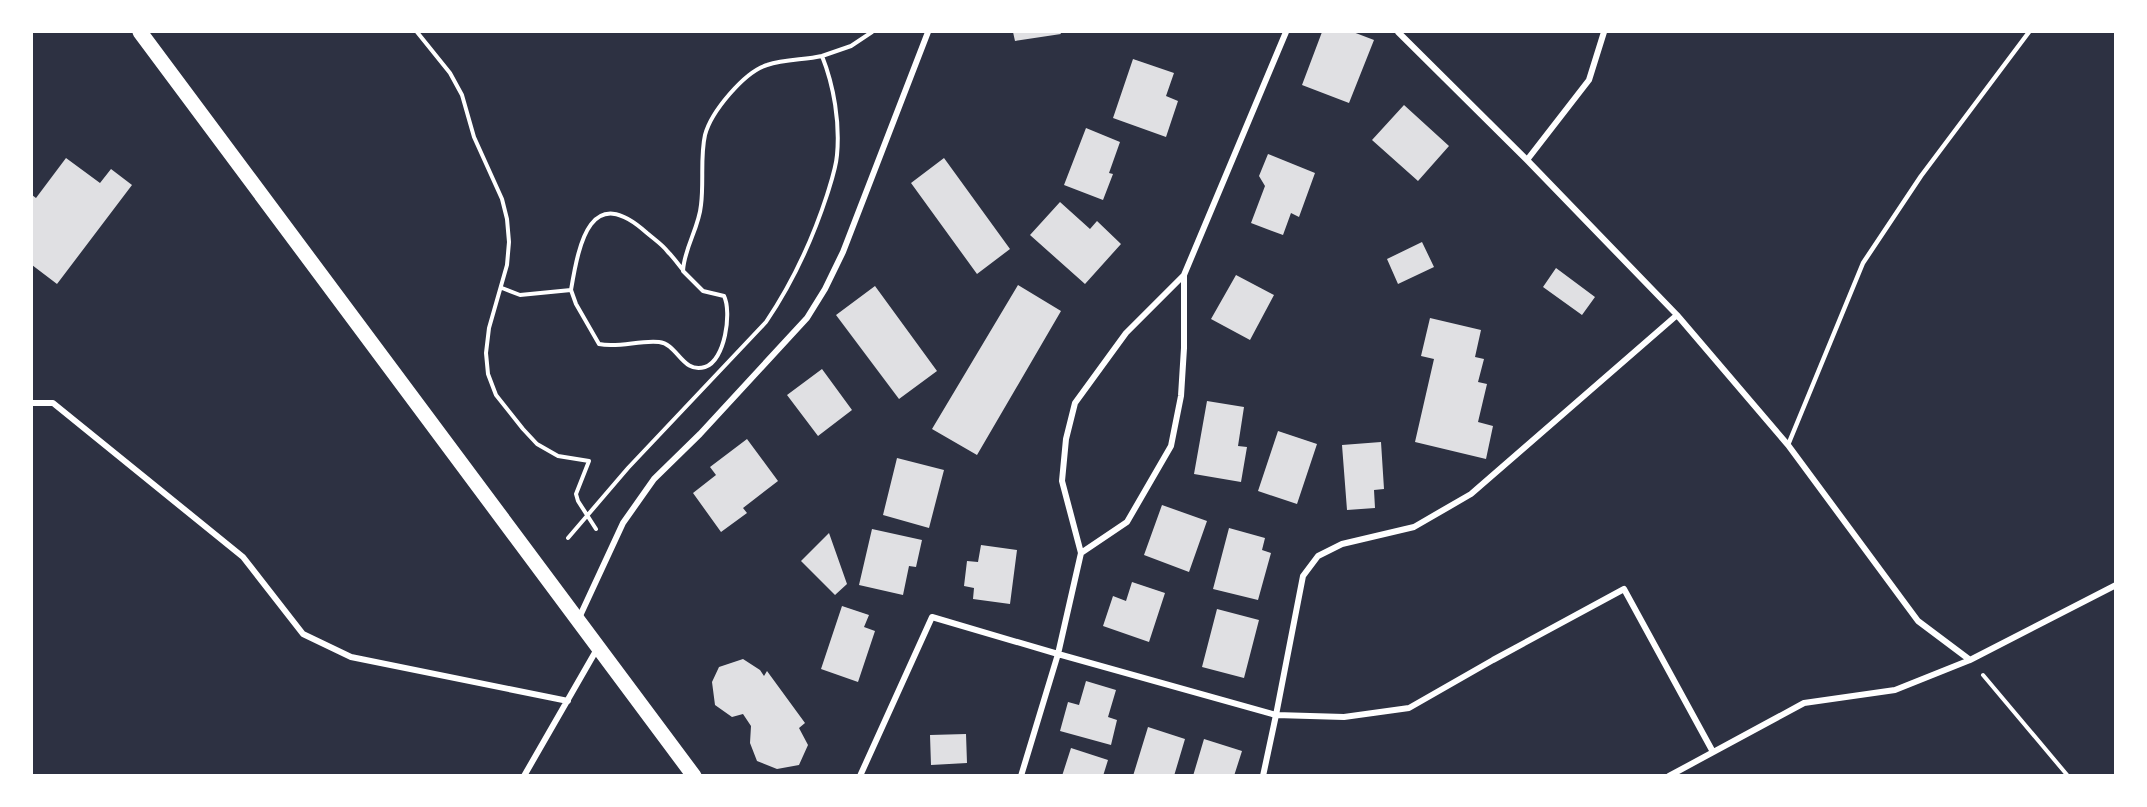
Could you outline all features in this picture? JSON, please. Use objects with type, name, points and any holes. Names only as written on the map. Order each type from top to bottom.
[{"type":"main road","points":[[140,32],[694,776]]},
{"type":"street","points":[[579,619],[623,523],[654,479],[700,435],[807,318],[825,289],[843,252],[928,32]]},
{"type":"street","points":[[1021,776],[1058,654],[1081,554],[1062,481],[1065,439],[1075,403],[1126,333],[1184,275],[1286,32]]},
{"type":"street","points":[[1398,32],[1527,160],[1677,315],[1788,445],[1918,621],[1970,660]]},
{"type":"street","points":[[1527,160],[1589,80],[1604,32]]},
{"type":"street","points":[[1081,554],[1126,522],[1171,446],[1181,396],[1184,348],[1184,275]]},
{"type":"street","points":[[1263,776],[1303,576],[1318,556],[1342,544],[1414,527],[1471,494],[1677,315]]},
{"type":"street","points":[[32,403],[53,403],[243,557],[303,634],[351,657],[568,701]]},
{"type":"street","points":[[1669,776],[1804,703],[1895,690],[1970,660],[2115,585]]},
{"type":"street","points":[[860,776],[932,616],[1276,715],[1344,717],[1410,708],[1624,588],[1713,752]]},
{"type":"street","points":[[524,776],[598,647]]},
{"type":"lane","points":[[1788,445],[1863,263],[1921,176],[2029,32]]},
{"type":"path","points":[[417,32],[450,73],[462,95],[474,137],[502,199],[507,219],[509,242],[507,265],[489,328],[486,353],[488,374],[496,395],[537,444],[558,456],[589,461],[576,494],[598,532]]},
{"type":"path","points":[[683,271],[683,259],[701,206],[705,135],[712,119],[738,84],[750,73],[766,65],[822,56],[851,46],[872,32]]},
{"type":"path","points":[[568,538],[628,468],[766,322],[803,260],[820,214],[837,154],[836,111],[828,72],[822,56]]},
{"type":"path","points":[[610,212],[628,218],[637,223],[668,251],[683,271],[703,291],[724,296],[728,304],[728,317],[722,347],[714,361],[705,367],[695,367],[686,365],[667,344],[657,342],[608,346],[599,344],[576,304],[571,290],[578,253],[596,217],[610,212]]},
{"type":"path","points":[[502,288],[520,295],[542,291],[571,290]]},
{"type":"path","points":[[1970,660],[2068,776]]},
{"type":"building","points":[[1013,32],[1060,32],[1061,34],[1015,41]]},
{"type":"building","points":[[1322,32],[1353,32],[1374,40],[1349,103],[1302,85]]},
{"type":"building","points":[[1133,59],[1174,73],[1166,96],[1178,101],[1166,137],[1113,118]]},
{"type":"building","points":[[1404,105],[1449,146],[1418,181],[1372,140]]},
{"type":"building","points":[[1086,128],[1120,142],[1109,173],[1113,174],[1103,200],[1064,185]]},
{"type":"building","points":[[1268,154],[1315,173],[1299,217],[1291,213],[1283,235],[1251,223],[1265,186],[1259,176]]},
{"type":"building","points":[[66,158],[100,183],[111,169],[132,185],[57,284],[32,265],[32,195],[36,198]]},
{"type":"building","points":[[944,158],[1010,249],[977,274],[911,183]]},
{"type":"building","points":[[1060,202],[1090,229],[1097,221],[1121,244],[1085,284],[1030,235]]},
{"type":"building","points":[[1422,242],[1434,267],[1398,284],[1387,259]]},
{"type":"building","points":[[1556,268],[1595,297],[1582,315],[1543,287]]},
{"type":"building","points":[[1236,275],[1274,295],[1250,340],[1211,319]]},
{"type":"building","points":[[1018,285],[1061,311],[977,455],[932,429]]},
{"type":"building","points":[[875,286],[937,371],[899,399],[836,315]]},
{"type":"building","points":[[1430,318],[1481,330],[1475,357],[1484,359],[1478,382],[1487,384],[1478,422],[1493,426],[1486,459],[1415,442],[1434,359],[1421,356]]},
{"type":"building","points":[[822,369],[852,410],[818,436],[787,395]]},
{"type":"building","points":[[1207,401],[1244,407],[1238,446],[1247,447],[1241,482],[1194,474]]},
{"type":"building","points":[[1278,431],[1317,444],[1297,504],[1258,491]]},
{"type":"building","points":[[747,439],[778,481],[743,508],[747,513],[721,532],[693,493],[716,475],[710,467]]},
{"type":"building","points":[[1381,442],[1384,489],[1374,490],[1375,508],[1347,510],[1342,445]]},
{"type":"building","points":[[897,458],[944,470],[929,528],[883,515]]},
{"type":"building","points":[[1162,505],[1207,521],[1189,572],[1144,555]]},
{"type":"building","points":[[1229,528],[1265,538],[1262,550],[1271,553],[1258,600],[1213,589]]},
{"type":"building","points":[[872,529],[922,540],[916,567],[909,566],[903,595],[859,585]]},
{"type":"building","points":[[829,533],[847,584],[835,595],[801,561]]},
{"type":"building","points":[[981,545],[1017,550],[1010,604],[973,599],[974,588],[964,586],[967,561],[978,562]]},
{"type":"building","points":[[1132,582],[1165,593],[1149,642],[1103,626],[1113,596],[1126,601]]},
{"type":"building","points":[[842,606],[869,615],[864,627],[875,631],[858,682],[821,669]]},
{"type":"building","points":[[1217,609],[1259,620],[1244,678],[1202,667]]},
{"type":"building","points":[[743,659],[760,670],[764,676],[767,671],[805,723],[799,728],[808,745],[799,765],[777,769],[757,761],[750,743],[751,726],[743,714],[732,717],[715,705],[712,682],[719,667]]},
{"type":"building","points":[[1086,681],[1116,690],[1108,717],[1117,720],[1111,745],[1060,731],[1068,702],[1079,705]]},
{"type":"building","points":[[1148,727],[1185,739],[1174,776],[1133,776]]},
{"type":"building","points":[[966,734],[967,763],[931,765],[930,735]]},
{"type":"building","points":[[1204,739],[1242,751],[1234,776],[1193,776]]},
{"type":"building","points":[[1071,748],[1108,760],[1103,776],[1062,776]]}]
